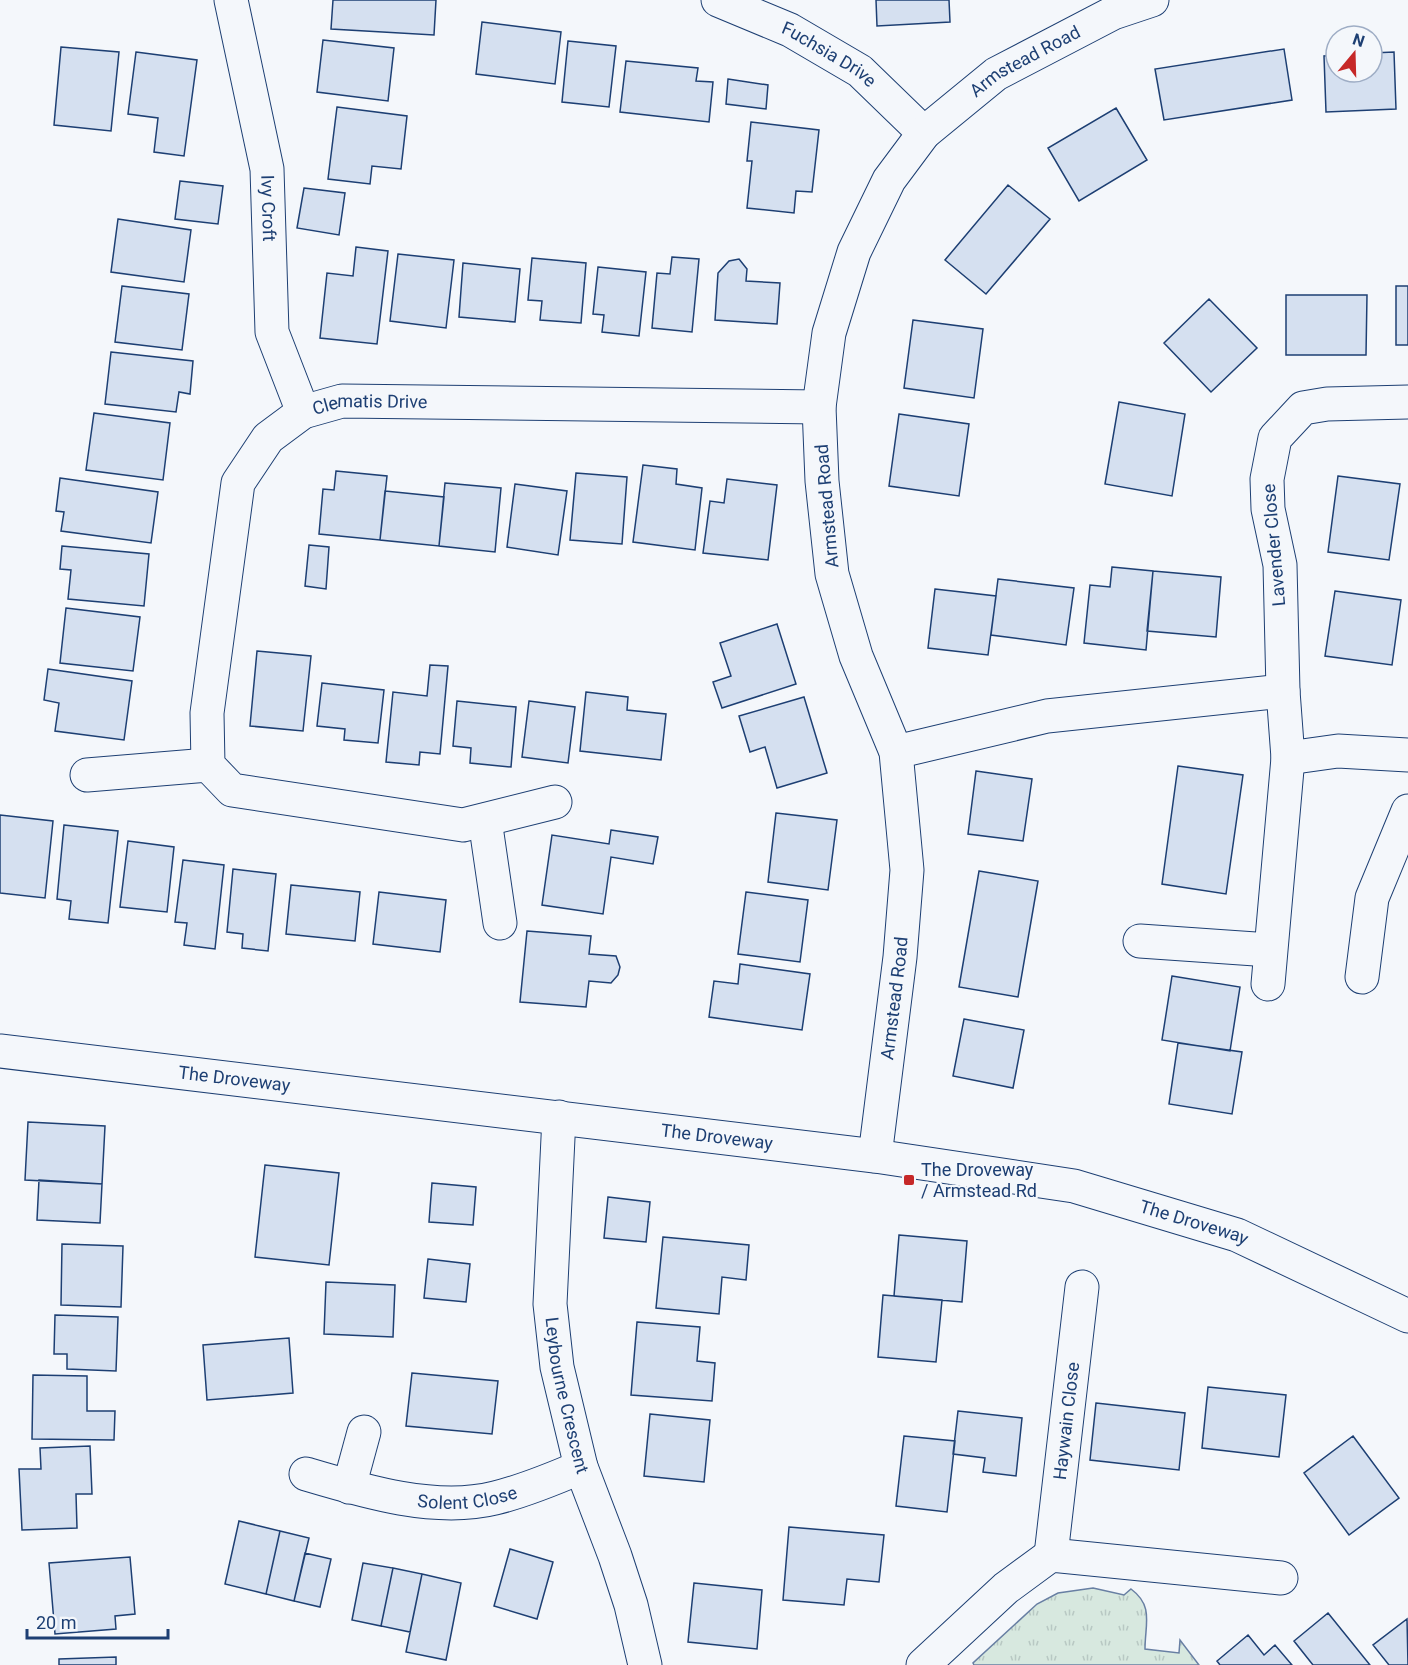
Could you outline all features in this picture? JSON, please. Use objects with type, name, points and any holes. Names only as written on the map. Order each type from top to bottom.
[{"type":"street","name":"Ivy Croft","points":[[231,0],[267,169],[272,332],[303,412]]},
{"type":"street","name":"Fuchsia Drive","points":[[718,0],[790,30],[860,71],[924,133]]},
{"type":"street","name":"Armstead Road","points":[[875,1156],[900,957],[907,870],[896,752],[856,656],[832,574],[822,481],[819,407],[829,333],[854,252],[889,180],[924,133],[996,74],[1113,13],[1152,0]]},
{"type":"street","name":"Clematis Drive","points":[[208,765],[207,713],[238,483],[268,438],[303,412],[342,401],[819,407]]},
{"type":"street","name":"Lavender Close","points":[[1268,984],[1288,758],[1283,691],[1280,565],[1268,509],[1267,479],[1275,438],[1303,408],[1408,402]]},
{"type":"street","points":[[896,752],[1047,716],[1283,691]]},
{"type":"street","points":[[1288,758],[1338,751],[1408,755]]},
{"type":"street","points":[[87,775],[208,765],[232,790],[463,825],[555,802]]},
{"type":"street","points":[[1362,977],[1372,898],[1408,811]]},
{"type":"street","points":[[485,820],[500,923]]},
{"type":"street","points":[[1140,941],[1270,951]]},
{"type":"street","name":"The Droveway","points":[[0,1051],[875,1156],[1074,1186],[1237,1235],[1408,1317]]},
{"type":"street","name":"Leybourne Crescent","points":[[559,1117],[550,1304],[557,1367],[581,1467],[631,1605],[645,1665]]},
{"type":"street","name":"Haywain Close","points":[[1051,1555],[1082,1287]]},
{"type":"street","points":[[349,1486],[364,1432]]},
{"type":"street","name":"Solent Close","points":[[306,1474],[417,1502],[464,1502],[493,1499],[540,1484],[581,1467]]},
{"type":"street","points":[[923,1665],[1006,1588],[1051,1555],[1281,1578]]},
{"type":"green space","points":[[1093,1588],[1124,1595],[1131,1589],[1138,1595],[1146,1609],[1145,1649],[1179,1653],[1180,1640],[1199,1665],[974,1665],[973,1663],[1037,1604],[1058,1593]]},
{"type":"building","points":[[333,0],[436,0],[434,35],[331,29]]},
{"type":"building","points":[[876,0],[949,0],[950,22],[877,26]]},
{"type":"building","points":[[482,22],[561,32],[555,84],[476,74]]},
{"type":"building","points":[[323,40],[394,48],[388,101],[317,92]]},
{"type":"building","points":[[568,41],[616,46],[609,107],[562,102]]},
{"type":"building","points":[[61,47],[119,52],[111,131],[54,125]]},
{"type":"building","points":[[1284,49],[1292,100],[1164,120],[1155,69]]},
{"type":"building","points":[[136,52],[197,60],[184,156],[154,152],[158,118],[128,114]]},
{"type":"building","points":[[1384,52],[1394,52],[1396,109],[1326,112],[1325,84],[1384,84]]},
{"type":"building","points":[[626,61],[698,68],[696,81],[713,82],[709,122],[620,112]]},
{"type":"building","points":[[728,79],[768,85],[766,109],[726,104]]},
{"type":"building","points":[[337,107],[407,116],[401,169],[372,166],[370,184],[328,179]]},
{"type":"building","points":[[1116,108],[1147,160],[1079,201],[1048,148]]},
{"type":"building","points":[[751,122],[819,130],[812,192],[796,191],[794,213],[747,208],[752,161],[747,161]]},
{"type":"building","points":[[180,181],[223,186],[218,224],[175,219]]},
{"type":"building","points":[[1008,185],[1050,219],[986,294],[945,260]]},
{"type":"building","points":[[304,188],[345,193],[339,235],[297,228]]},
{"type":"building","points":[[118,219],[191,230],[184,282],[111,272]]},
{"type":"building","points":[[356,247],[388,251],[377,344],[320,338],[327,273],[353,276]]},
{"type":"building","points":[[398,254],[454,260],[446,328],[390,321]]},
{"type":"building","points":[[672,257],[699,259],[692,332],[652,328],[657,273],[670,274]]},
{"type":"building","points":[[532,258],[586,263],[581,323],[540,320],[542,301],[528,300]]},
{"type":"building","points":[[739,259],[747,269],[746,281],[780,283],[777,324],[715,320],[718,273],[729,261]]},
{"type":"building","points":[[463,263],[520,269],[515,322],[459,317]]},
{"type":"building","points":[[598,267],[646,272],[639,336],[602,332],[604,315],[593,314]]},
{"type":"building","points":[[122,286],[189,294],[182,350],[115,342]]},
{"type":"building","points":[[1396,286],[1408,286],[1408,345],[1396,345]]},
{"type":"building","points":[[1286,295],[1367,295],[1366,355],[1286,355]]},
{"type":"building","points":[[1209,299],[1257,348],[1211,392],[1164,343]]},
{"type":"building","points":[[913,320],[983,329],[974,398],[904,388]]},
{"type":"building","points":[[111,352],[193,361],[190,394],[179,392],[176,412],[105,404]]},
{"type":"building","points":[[1119,402],[1185,414],[1172,496],[1105,484]]},
{"type":"building","points":[[94,413],[170,423],[163,480],[86,470]]},
{"type":"building","points":[[899,414],[969,424],[959,496],[889,486]]},
{"type":"building","points":[[643,465],[677,469],[676,484],[702,488],[695,550],[633,542]]},
{"type":"building","points":[[336,471],[387,476],[380,540],[319,534],[323,489],[334,490]]},
{"type":"building","points":[[576,473],[627,477],[622,544],[570,540]]},
{"type":"building","points":[[1338,476],[1400,484],[1389,560],[1328,552]]},
{"type":"building","points":[[60,478],[158,492],[151,543],[61,531],[64,512],[56,511]]},
{"type":"building","points":[[727,479],[777,485],[768,560],[703,553],[710,501],[724,503]]},
{"type":"building","points":[[445,483],[501,488],[495,552],[439,546]]},
{"type":"building","points":[[515,484],[567,491],[558,555],[507,547]]},
{"type":"building","points":[[385,491],[444,497],[439,546],[380,540]]},
{"type":"building","points":[[309,545],[329,547],[326,589],[305,586]]},
{"type":"building","points":[[62,546],[149,554],[144,606],[68,599],[71,570],[60,569]]},
{"type":"building","points":[[1112,567],[1153,571],[1146,650],[1084,643],[1090,585],[1110,587]]},
{"type":"building","points":[[1153,571],[1221,577],[1216,637],[1147,631]]},
{"type":"building","points":[[998,579],[1074,588],[1066,645],[991,635]]},
{"type":"building","points":[[935,589],[996,596],[988,655],[928,648]]},
{"type":"building","points":[[1335,591],[1401,600],[1392,665],[1325,656]]},
{"type":"building","points":[[66,608],[140,617],[133,671],[60,663]]},
{"type":"building","points":[[777,624],[796,684],[722,708],[713,682],[731,676],[720,643]]},
{"type":"building","points":[[257,651],[311,656],[303,731],[250,726]]},
{"type":"building","points":[[430,665],[448,666],[440,754],[420,752],[419,765],[386,762],[393,692],[427,696]]},
{"type":"building","points":[[48,669],[132,681],[124,740],[55,731],[59,703],[44,700]]},
{"type":"building","points":[[322,683],[384,690],[378,743],[344,740],[345,729],[317,726]]},
{"type":"building","points":[[586,692],[628,697],[627,710],[666,714],[661,760],[580,751]]},
{"type":"building","points":[[804,697],[827,773],[777,788],[765,747],[750,752],[739,716]]},
{"type":"building","points":[[457,701],[516,707],[511,767],[470,763],[471,748],[453,746]]},
{"type":"building","points":[[529,701],[575,707],[568,763],[522,757]]},
{"type":"building","points":[[1178,766],[1243,775],[1226,894],[1162,884]]},
{"type":"building","points":[[976,771],[1032,779],[1023,841],[968,834]]},
{"type":"building","points":[[776,813],[837,820],[828,890],[768,882]]},
{"type":"building","points":[[0,815],[53,821],[45,898],[0,893]]},
{"type":"building","points":[[64,825],[118,831],[108,923],[69,919],[71,901],[57,899]]},
{"type":"building","points":[[611,830],[658,837],[653,864],[611,857],[603,914],[542,905],[552,835],[609,844]]},
{"type":"building","points":[[128,841],[174,847],[167,912],[120,907]]},
{"type":"building","points":[[183,860],[224,865],[215,949],[184,945],[187,923],[175,922]]},
{"type":"building","points":[[233,869],[276,874],[268,951],[242,948],[243,934],[227,932]]},
{"type":"building","points":[[979,871],[1038,881],[1018,997],[959,987]]},
{"type":"building","points":[[291,885],[360,892],[355,941],[286,934]]},
{"type":"building","points":[[379,892],[446,900],[440,952],[373,944]]},
{"type":"building","points":[[746,892],[808,900],[800,962],[738,954]]},
{"type":"building","points":[[527,931],[591,936],[589,954],[616,956],[620,967],[618,975],[611,983],[589,981],[586,1007],[520,1002]]},
{"type":"building","points":[[740,964],[810,974],[802,1030],[709,1017],[714,981],[738,984]]},
{"type":"building","points":[[1172,976],[1240,987],[1230,1051],[1162,1040]]},
{"type":"building","points":[[964,1019],[1024,1030],[1013,1088],[953,1076]]},
{"type":"building","points":[[1178,1043],[1242,1052],[1232,1114],[1169,1104]]},
{"type":"building","points":[[28,1122],[105,1126],[102,1184],[25,1180]]},
{"type":"building","points":[[265,1165],[339,1173],[329,1265],[255,1257]]},
{"type":"building","points":[[39,1180],[102,1184],[100,1223],[37,1220]]},
{"type":"building","points":[[432,1183],[476,1187],[473,1225],[429,1222]]},
{"type":"building","points":[[608,1197],[650,1202],[646,1242],[604,1238]]},
{"type":"building","points":[[899,1235],[967,1241],[962,1302],[894,1296]]},
{"type":"building","points":[[663,1237],[749,1245],[746,1280],[722,1277],[719,1314],[656,1308]]},
{"type":"building","points":[[62,1244],[123,1246],[121,1307],[61,1305]]},
{"type":"building","points":[[428,1259],[470,1264],[466,1302],[424,1298]]},
{"type":"building","points":[[326,1282],[395,1285],[393,1337],[324,1334]]},
{"type":"building","points":[[883,1295],[942,1300],[936,1362],[878,1357]]},
{"type":"building","points":[[55,1315],[118,1317],[116,1371],[67,1369],[67,1354],[54,1354]]},
{"type":"building","points":[[637,1322],[700,1327],[697,1361],[715,1363],[712,1401],[631,1395]]},
{"type":"building","points":[[289,1338],[293,1393],[207,1400],[203,1345]]},
{"type":"building","points":[[412,1373],[498,1381],[492,1434],[406,1426]]},
{"type":"building","points":[[33,1375],[87,1376],[87,1411],[115,1411],[114,1440],[32,1439]]},
{"type":"building","points":[[1208,1387],[1286,1395],[1279,1457],[1202,1448]]},
{"type":"building","points":[[1096,1403],[1185,1413],[1179,1470],[1090,1460]]},
{"type":"building","points":[[958,1411],[1022,1418],[1016,1476],[983,1472],[985,1458],[953,1454]]},
{"type":"building","points":[[650,1414],[710,1420],[704,1482],[644,1476]]},
{"type":"building","points":[[904,1436],[955,1441],[947,1512],[896,1506]]},
{"type":"building","points":[[1353,1436],[1399,1498],[1349,1535],[1304,1473]]},
{"type":"building","points":[[90,1446],[92,1494],[76,1494],[77,1528],[22,1530],[19,1469],[41,1469],[40,1448]]},
{"type":"building","points":[[239,1521],[280,1531],[266,1594],[225,1584]]},
{"type":"building","points":[[789,1527],[884,1535],[879,1582],[847,1579],[844,1605],[783,1600]]},
{"type":"building","points":[[280,1531],[309,1538],[294,1601],[266,1594]]},
{"type":"building","points":[[510,1549],[553,1562],[537,1619],[494,1606]]},
{"type":"building","points":[[305,1553],[331,1559],[320,1607],[294,1601]]},
{"type":"building","points":[[130,1557],[135,1614],[115,1616],[116,1629],[55,1634],[49,1563]]},
{"type":"building","points":[[363,1563],[393,1568],[381,1626],[352,1620]]},
{"type":"building","points":[[393,1568],[422,1574],[410,1632],[381,1626]]},
{"type":"building","points":[[422,1574],[461,1583],[446,1660],[406,1652]]},
{"type":"building","points":[[694,1583],[762,1590],[757,1649],[688,1642]]},
{"type":"building","points":[[1328,1613],[1370,1665],[1313,1665],[1294,1641]]},
{"type":"building","points":[[1407,1619],[1408,1665],[1389,1665],[1373,1645]]},
{"type":"building","points":[[1248,1635],[1264,1655],[1275,1645],[1292,1665],[1220,1665],[1217,1661]]},
{"type":"building","points":[[116,1657],[116,1665],[59,1665],[59,1659]]},
{"type":"place","name":"The Droveway / Armstead Rd","points":[[909,1180]]}]
